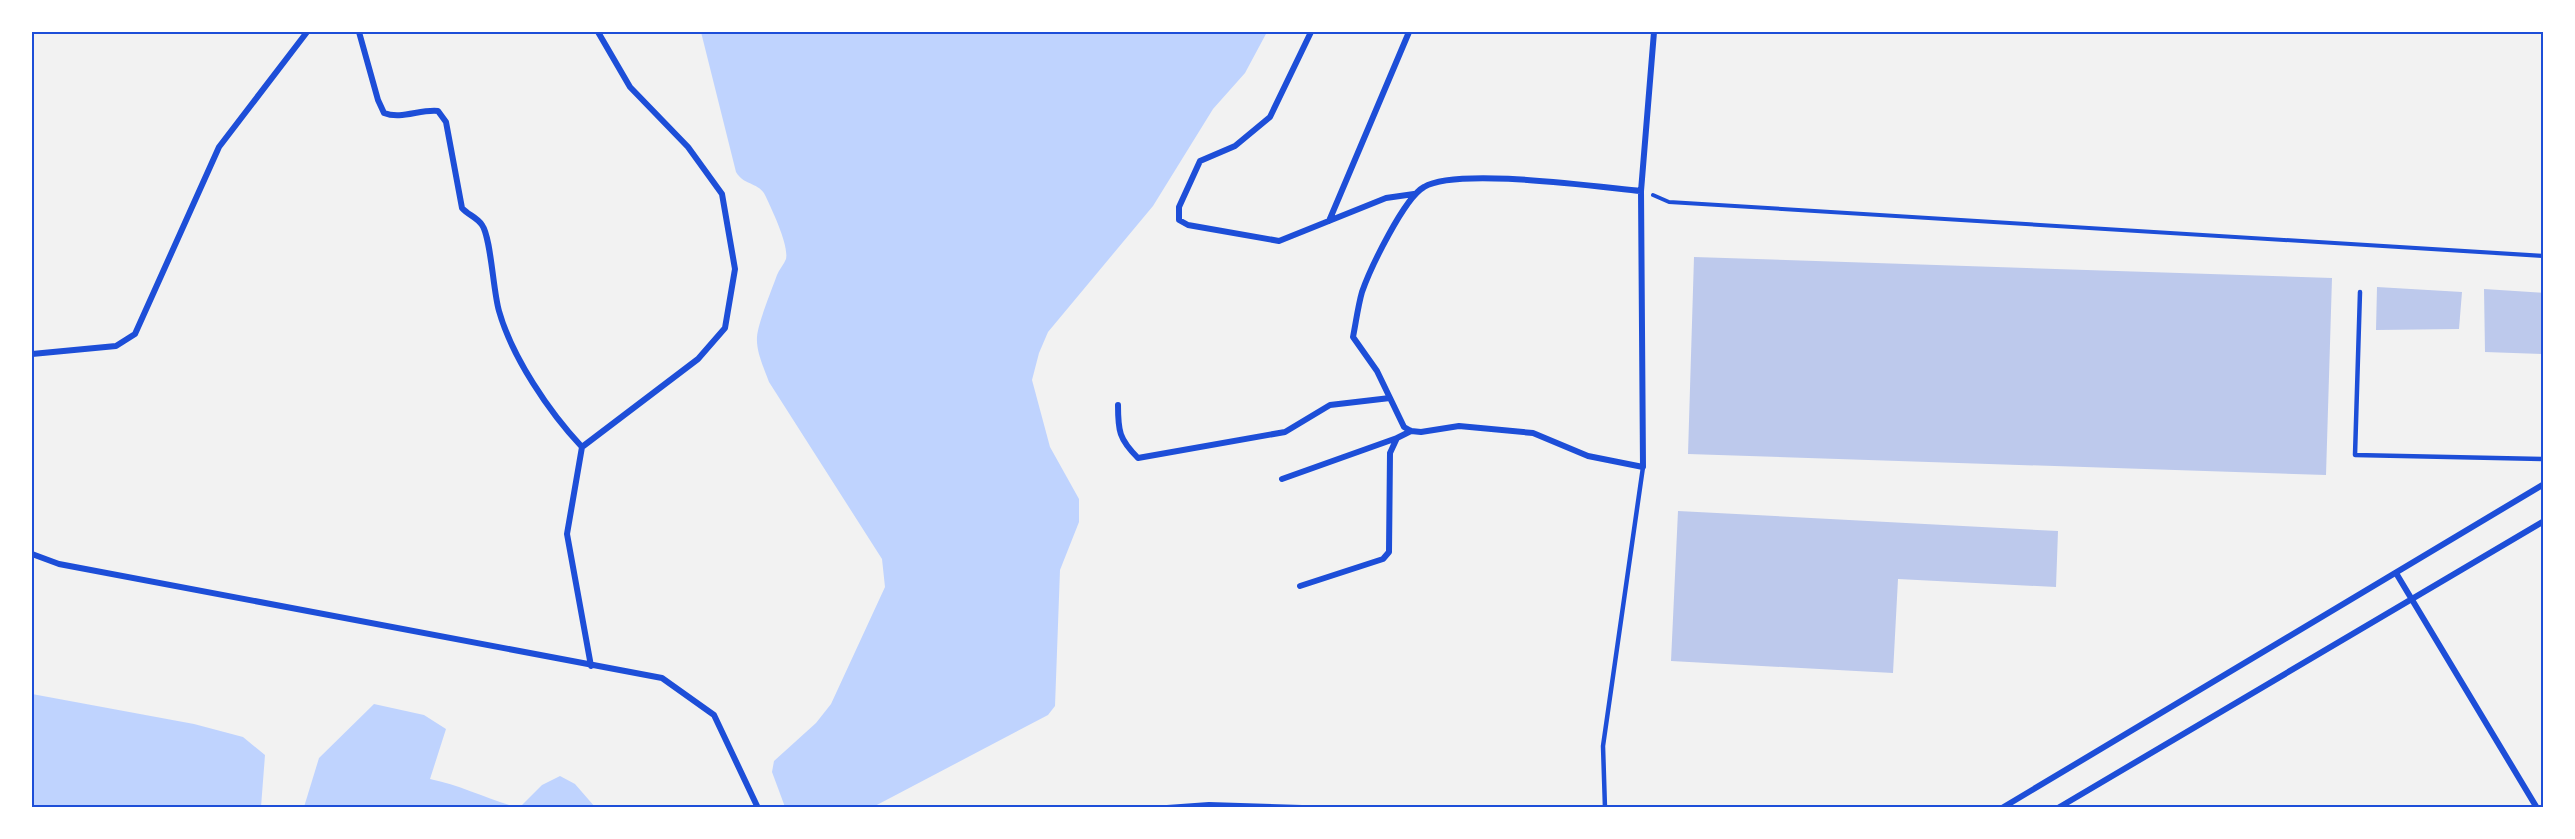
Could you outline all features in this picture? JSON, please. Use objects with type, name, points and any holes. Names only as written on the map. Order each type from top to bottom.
[{"type":"street","points":[[32,354],[116,346],[135,334],[219,147],[308,32]]},
{"type":"street","points":[[359,32],[378,100],[384,113],[393,116],[426,110],[438,111],[446,122],[462,208],[484,226],[499,311],[511,345],[569,433],[582,447]]},
{"type":"street","points":[[591,666],[567,534],[582,447],[698,359],[725,328],[735,269],[722,194],[688,147],[630,87],[598,32]]},
{"type":"street","points":[[1311,32],[1270,117],[1235,146],[1200,161],[1179,207],[1179,220],[1188,225],[1279,241],[1386,198],[1414,194]]},
{"type":"street","points":[[1329,221],[1409,32]]},
{"type":"street","points":[[1641,191],[1468,178],[1425,186],[1414,194],[1393,226],[1362,292],[1353,337],[1377,371],[1404,427],[1411,431],[1421,432],[1459,426],[1533,433],[1588,456],[1643,467],[1641,191],[1654,32]]},
{"type":"street","points":[[1118,405],[1118,431],[1138,458],[1284,432],[1330,405],[1390,398]]},
{"type":"street","points":[[1282,479],[1411,431]]},
{"type":"street","points":[[1300,586],[1383,560],[1389,552],[1390,453],[1397,438]]},
{"type":"street","points":[[2002,807],[2544,483]]},
{"type":"street","points":[[2058,807],[2544,521]]},
{"type":"street","points":[[32,554],[60,564],[662,678],[714,715],[758,807]]},
{"type":"street","points":[[2396,573],[2537,807]]},
{"type":"street","points":[[1167,807],[1209,805],[1302,807]]},
{"type":"lane","points":[[2360,292],[2355,455],[2544,459]]},
{"type":"lane","points":[[1605,807],[1603,747],[1643,467]]},
{"type":"path","points":[[1641,191],[1669,202],[2544,256]]},
{"type":"water","points":[[701,32],[1267,32],[1245,73],[1213,109],[1153,206],[1048,332],[1039,353],[1032,380],[1050,447],[1079,499],[1079,522],[1060,570],[1055,706],[1048,715],[873,807],[785,807],[772,772],[774,761],[816,723],[831,704],[885,587],[882,559],[769,382],[761,360],[757,343],[758,331],[777,275],[786,259],[785,245],[763,192],[743,180],[736,172]]},
{"type":"water","points":[[32,694],[194,724],[243,737],[265,755],[261,807],[32,807]]},
{"type":"water","points":[[374,704],[424,715],[446,729],[430,779],[516,807],[304,807],[319,758]]},
{"type":"water","points":[[560,776],[575,784],[595,807],[520,807],[542,785]]},
{"type":"building","points":[[1694,257],[2332,278],[2326,475],[1688,454]]},
{"type":"building","points":[[2377,287],[2462,292],[2459,329],[2376,330]]},
{"type":"building","points":[[2484,289],[2544,293],[2544,354],[2485,352]]},
{"type":"building","points":[[1678,511],[2058,531],[2056,587],[1898,579],[1893,673],[1671,661]]}]
